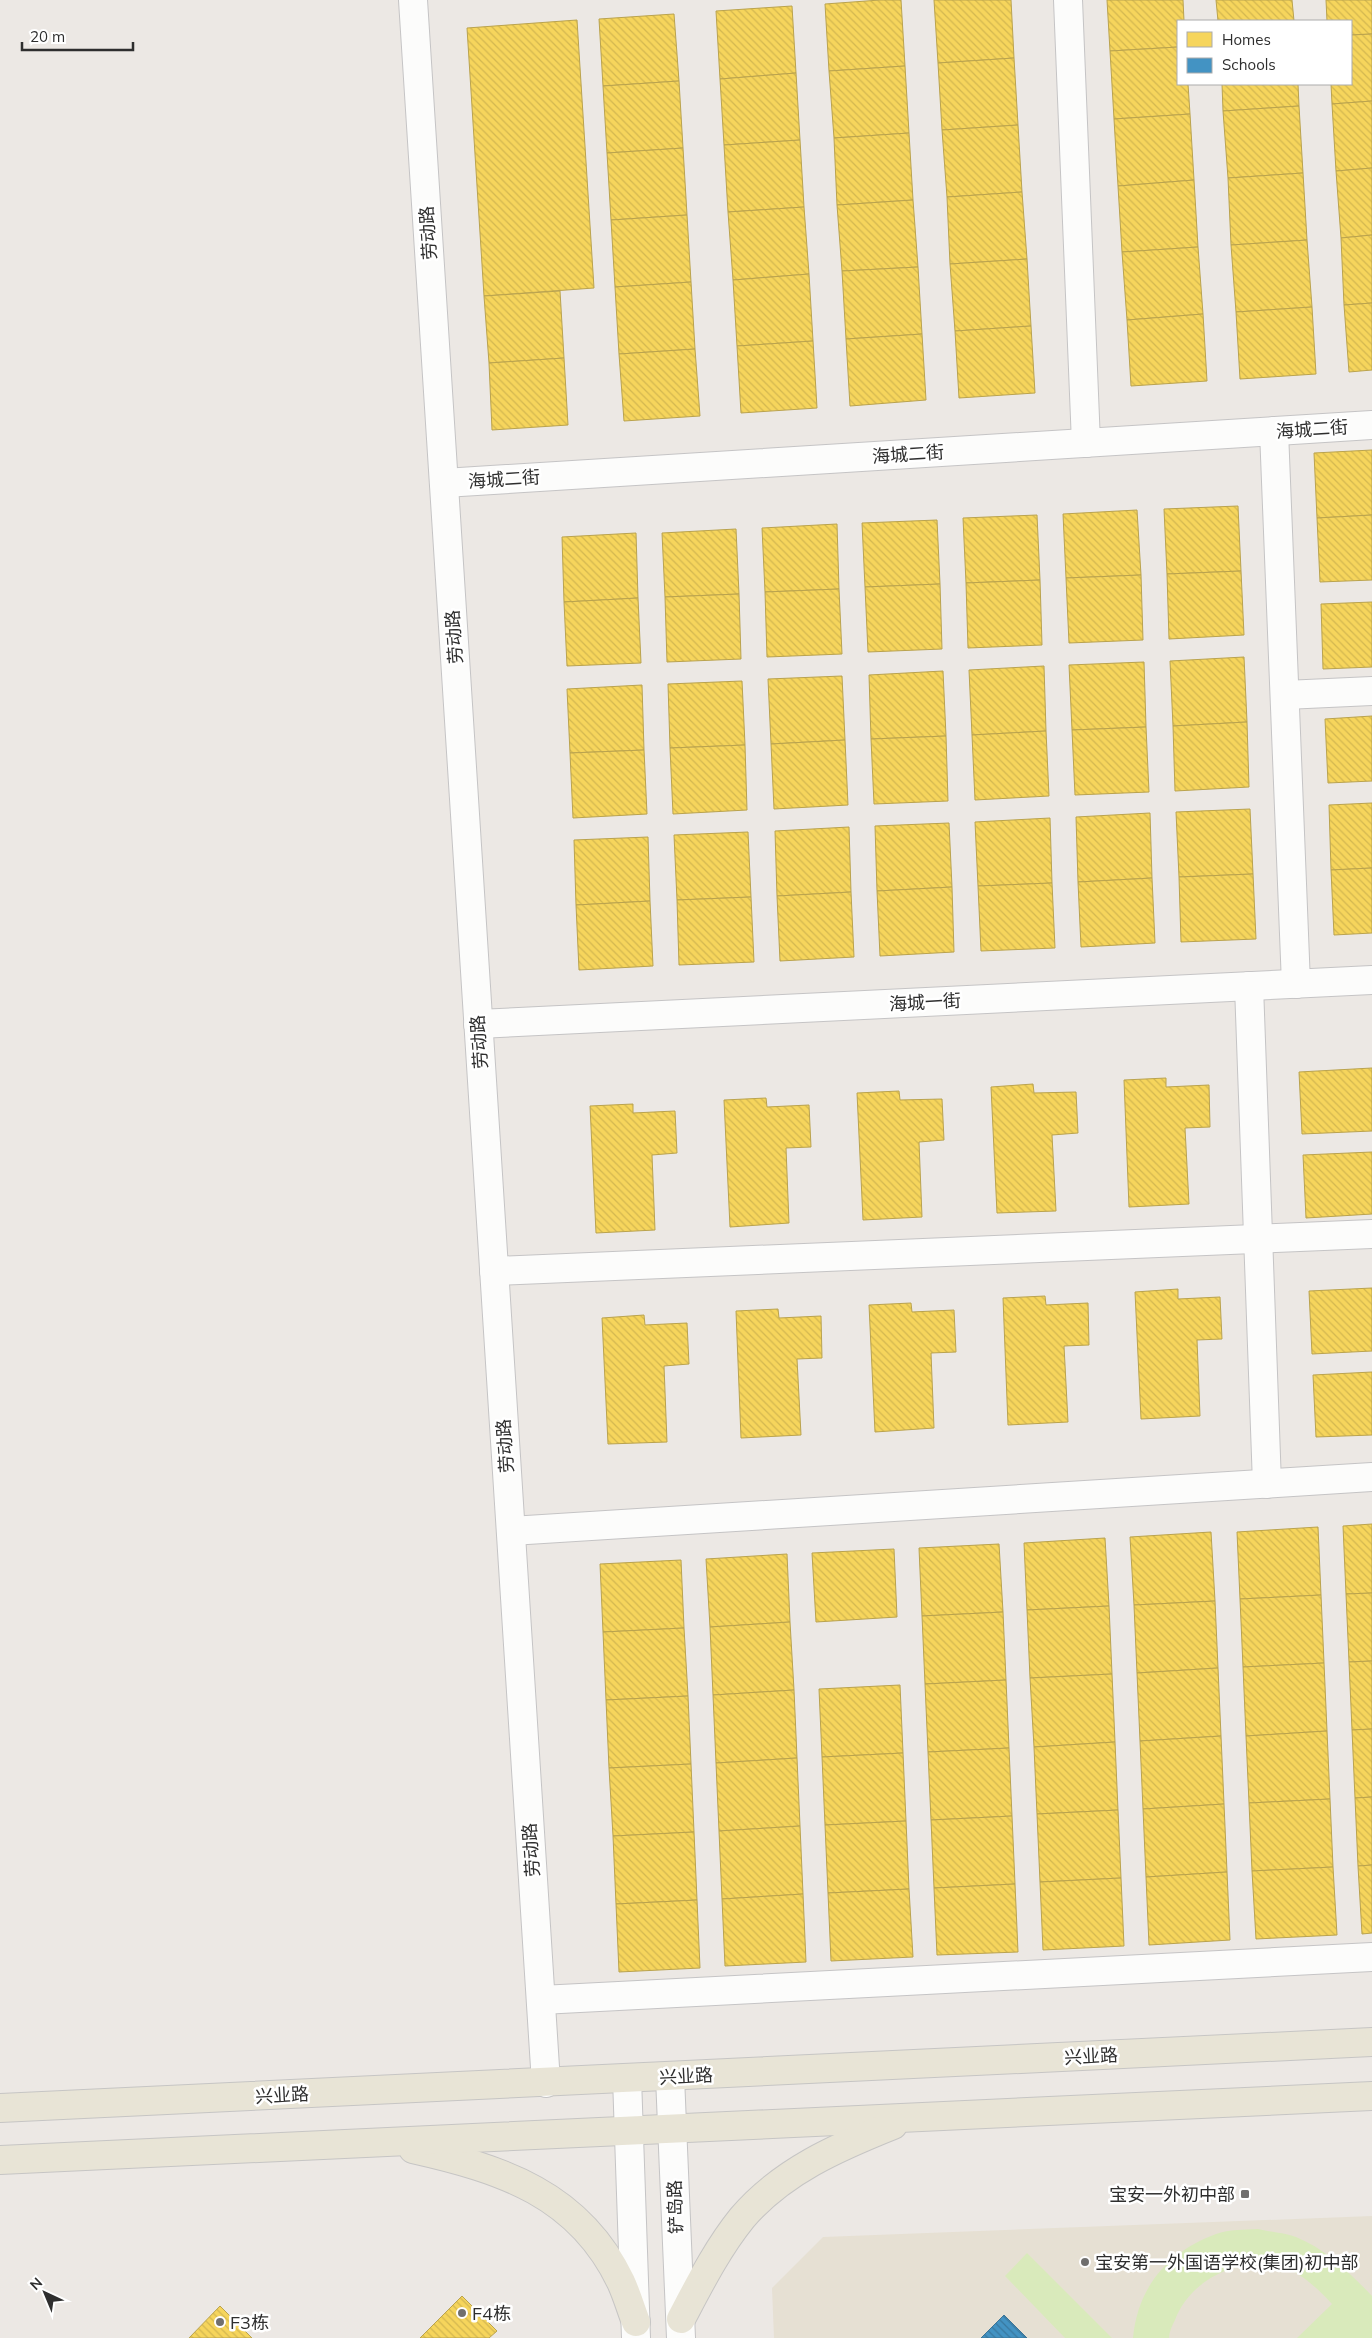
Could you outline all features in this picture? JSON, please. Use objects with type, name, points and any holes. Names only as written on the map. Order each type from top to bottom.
[{"type":"main road","name":"兴业路","points":[[0,2108],[1372,2042]]},
{"type":"main road","points":[[0,2160],[1372,2096]]},
{"type":"main road","points":[[681,2329],[708,2269],[724,2243],[742,2218],[769,2191],[805,2165],[845,2145],[911,2117]]},
{"type":"main road","points":[[380,2142],[438,2155],[482,2168],[520,2181],[556,2202],[575,2218],[597,2242],[621,2283],[636,2330]]},
{"type":"street","name":"劳动路","points":[[413,0],[546,2083]]},
{"type":"street","points":[[1068,0],[1086,443]]},
{"type":"street","name":"海城二街","points":[[444,483],[1372,425]]},
{"type":"street","points":[[1274,431],[1296,984]]},
{"type":"street","points":[[1285,695],[1372,691]]},
{"type":"street","name":"海城一街","points":[[478,1024],[1372,980]]},
{"type":"street","points":[[1249,986],[1267,1484]]},
{"type":"street","points":[[494,1271],[1372,1234]]},
{"type":"street","points":[[511,1531],[1372,1477]]},
{"type":"street","points":[[541,2000],[1372,1957]]},
{"type":"street","name":"铲岛路","points":[[670,2077],[681,2329]]},
{"type":"street","points":[[627,2078],[636,2330]]},
{"type":"shaded area","name":"宝安第一外国语学校(集团)初中部","points":[[1372,2216],[1372,2338],[774,2338],[772,2288],[823,2237]]},
{"type":"green space","points":[[1258,2229],[1296,2237],[1307,2242],[1337,2262],[1355,2279],[1372,2296],[1372,2338],[1297,2338],[1332,2304],[1301,2276],[1279,2266],[1263,2264],[1247,2265],[1232,2269],[1203,2283],[1182,2306],[1169,2338],[1133,2338],[1141,2302],[1158,2273],[1170,2261],[1183,2251],[1221,2232]]},
{"type":"green space","points":[[1027,2253],[1112,2338],[1065,2338],[1005,2276]]},
{"type":"building: Homes","points":[[901,0],[905,66],[829,71],[825,4]]},
{"type":"building: Homes","points":[[934,0],[1011,0],[1014,58],[938,63]]},
{"type":"building: Homes","points":[[1107,0],[1183,0],[1184,20],[1177,20],[1177,47],[1110,51]]},
{"type":"building: Homes","points":[[1216,0],[1292,0],[1294,20],[1218,20]]},
{"type":"building: Homes","points":[[1326,0],[1372,0],[1372,34],[1352,35],[1352,20],[1327,20]]},
{"type":"building: Homes","points":[[792,6],[796,73],[720,79],[716,11]]},
{"type":"building: Homes","points":[[674,14],[679,81],[603,86],[599,19]]},
{"type":"building: Homes","points":[[577,20],[594,288],[484,296],[467,28]]},
{"type":"building: Homes","points":[[1372,34],[1372,101],[1332,104],[1331,85],[1352,85],[1352,35]]},
{"type":"building: Homes","points":[[1177,47],[1177,85],[1188,85],[1190,114],[1114,119],[1110,51]]},
{"type":"building: Homes","points":[[1014,58],[1018,125],[942,130],[938,63]]},
{"type":"building: Homes","points":[[905,66],[909,133],[834,138],[829,71]]},
{"type":"building: Homes","points":[[796,73],[800,140],[724,145],[720,79]]},
{"type":"building: Homes","points":[[679,81],[683,148],[607,153],[603,86]]},
{"type":"building: Homes","points":[[1222,85],[1298,85],[1299,106],[1223,111]]},
{"type":"building: Homes","points":[[1372,101],[1372,168],[1336,171],[1332,104]]},
{"type":"building: Homes","points":[[1299,106],[1303,173],[1228,178],[1223,111]]},
{"type":"building: Homes","points":[[1190,114],[1194,180],[1118,186],[1114,119]]},
{"type":"building: Homes","points":[[1018,125],[1022,192],[947,197],[942,130]]},
{"type":"building: Homes","points":[[909,133],[913,200],[837,205],[834,138]]},
{"type":"building: Homes","points":[[800,140],[804,207],[728,212],[724,145]]},
{"type":"building: Homes","points":[[683,148],[687,215],[611,220],[607,153]]},
{"type":"building: Homes","points":[[1372,168],[1372,235],[1341,238],[1336,171]]},
{"type":"building: Homes","points":[[1303,173],[1307,240],[1231,245],[1228,178]]},
{"type":"building: Homes","points":[[1194,180],[1198,247],[1122,252],[1118,186]]},
{"type":"building: Homes","points":[[1022,192],[1027,259],[950,264],[947,197]]},
{"type":"building: Homes","points":[[913,200],[918,267],[842,271],[837,205]]},
{"type":"building: Homes","points":[[804,207],[809,274],[733,280],[728,212]]},
{"type":"building: Homes","points":[[687,215],[691,282],[615,287],[611,220]]},
{"type":"building: Homes","points":[[1372,235],[1372,303],[1344,305],[1341,238]]},
{"type":"building: Homes","points":[[1307,240],[1312,307],[1236,312],[1231,245]]},
{"type":"building: Homes","points":[[1198,247],[1203,314],[1127,320],[1122,252]]},
{"type":"building: Homes","points":[[1027,259],[1031,326],[955,331],[950,264]]},
{"type":"building: Homes","points":[[918,267],[922,334],[846,339],[842,271]]},
{"type":"building: Homes","points":[[809,274],[813,341],[737,346],[733,280]]},
{"type":"building: Homes","points":[[691,282],[695,349],[619,354],[615,287]]},
{"type":"building: Homes","points":[[560,291],[564,358],[489,363],[484,296]]},
{"type":"building: Homes","points":[[1372,303],[1372,370],[1349,372],[1344,305]]},
{"type":"building: Homes","points":[[1312,307],[1316,374],[1240,379],[1236,312]]},
{"type":"building: Homes","points":[[1203,314],[1207,381],[1131,386],[1127,320]]},
{"type":"building: Homes","points":[[1031,326],[1035,393],[959,398],[955,331]]},
{"type":"building: Homes","points":[[922,334],[926,400],[850,406],[846,339]]},
{"type":"building: Homes","points":[[813,341],[817,408],[741,413],[737,346]]},
{"type":"building: Homes","points":[[695,349],[700,416],[624,421],[619,354]]},
{"type":"building: Homes","points":[[564,358],[568,425],[492,430],[489,363]]},
{"type":"building: Homes","points":[[1372,450],[1372,515],[1317,518],[1314,453]]},
{"type":"building: Homes","points":[[1238,506],[1241,571],[1167,574],[1164,509]]},
{"type":"building: Homes","points":[[1137,510],[1141,575],[1066,578],[1063,514]]},
{"type":"building: Homes","points":[[1037,515],[1040,580],[966,583],[963,518]]},
{"type":"building: Homes","points":[[1372,515],[1372,580],[1320,582],[1317,518]]},
{"type":"building: Homes","points":[[937,520],[940,584],[865,587],[862,523]]},
{"type":"building: Homes","points":[[837,524],[839,589],[765,592],[762,528]]},
{"type":"building: Homes","points":[[736,529],[739,594],[665,597],[662,533]]},
{"type":"building: Homes","points":[[636,533],[638,598],[564,602],[562,537]]},
{"type":"building: Homes","points":[[1241,571],[1244,635],[1169,639],[1167,574]]},
{"type":"building: Homes","points":[[1141,575],[1143,640],[1069,643],[1066,578]]},
{"type":"building: Homes","points":[[1040,580],[1042,645],[968,648],[966,583]]},
{"type":"building: Homes","points":[[940,584],[942,649],[868,652],[865,587]]},
{"type":"building: Homes","points":[[839,589],[842,654],[767,657],[765,592]]},
{"type":"building: Homes","points":[[739,594],[741,659],[667,662],[665,597]]},
{"type":"building: Homes","points":[[638,598],[641,663],[567,666],[564,602]]},
{"type":"building: Homes","points":[[1372,602],[1372,667],[1323,669],[1321,604]]},
{"type":"building: Homes","points":[[1244,657],[1247,722],[1173,726],[1170,661]]},
{"type":"building: Homes","points":[[1144,662],[1146,727],[1072,730],[1069,665]]},
{"type":"building: Homes","points":[[1044,666],[1046,731],[972,735],[969,670]]},
{"type":"building: Homes","points":[[943,671],[946,736],[871,739],[869,675]]},
{"type":"building: Homes","points":[[842,676],[845,740],[771,744],[768,679]]},
{"type":"building: Homes","points":[[742,681],[745,745],[670,748],[668,684]]},
{"type":"building: Homes","points":[[642,685],[644,750],[570,753],[567,689]]},
{"type":"building: Homes","points":[[1372,716],[1372,781],[1328,783],[1325,719]]},
{"type":"building: Homes","points":[[1247,722],[1249,787],[1175,791],[1173,726]]},
{"type":"building: Homes","points":[[1146,727],[1149,792],[1075,795],[1072,730]]},
{"type":"building: Homes","points":[[1046,731],[1049,796],[975,800],[972,735]]},
{"type":"building: Homes","points":[[946,736],[948,801],[874,804],[871,739]]},
{"type":"building: Homes","points":[[845,740],[848,805],[774,809],[771,744]]},
{"type":"building: Homes","points":[[745,745],[747,810],[673,814],[670,748]]},
{"type":"building: Homes","points":[[644,750],[647,814],[573,818],[570,753]]},
{"type":"building: Homes","points":[[1372,803],[1372,868],[1331,870],[1329,805]]},
{"type":"building: Homes","points":[[1250,809],[1253,874],[1179,877],[1176,812]]},
{"type":"building: Homes","points":[[1150,813],[1152,878],[1078,882],[1076,817]]},
{"type":"building: Homes","points":[[1050,818],[1052,883],[978,886],[975,822]]},
{"type":"building: Homes","points":[[949,823],[952,887],[877,891],[875,826]]},
{"type":"building: Homes","points":[[849,827],[851,892],[777,896],[775,831]]},
{"type":"building: Homes","points":[[748,832],[751,897],[677,900],[674,835]]},
{"type":"building: Homes","points":[[648,837],[650,901],[576,905],[574,840]]},
{"type":"building: Homes","points":[[1372,868],[1372,933],[1334,935],[1331,870]]},
{"type":"building: Homes","points":[[1253,874],[1256,939],[1181,942],[1179,877]]},
{"type":"building: Homes","points":[[1152,878],[1155,943],[1081,947],[1078,882]]},
{"type":"building: Homes","points":[[1052,883],[1055,948],[981,951],[978,886]]},
{"type":"building: Homes","points":[[952,887],[954,952],[880,956],[877,891]]},
{"type":"building: Homes","points":[[851,892],[854,957],[780,961],[777,896]]},
{"type":"building: Homes","points":[[751,897],[754,962],[679,965],[677,900]]},
{"type":"building: Homes","points":[[650,901],[653,966],[579,970],[576,905]]},
{"type":"building: Homes","points":[[1372,1068],[1372,1131],[1302,1134],[1299,1072]]},
{"type":"building: Homes","points":[[1166,1078],[1166,1087],[1209,1085],[1210,1127],[1185,1128],[1189,1204],[1129,1207],[1124,1080]]},
{"type":"building: Homes","points":[[1033,1084],[1034,1093],[1076,1092],[1078,1133],[1052,1135],[1056,1211],[997,1213],[991,1087]]},
{"type":"building: Homes","points":[[899,1091],[900,1100],[942,1099],[944,1140],[919,1142],[922,1217],[863,1220],[857,1093]]},
{"type":"building: Homes","points":[[766,1098],[767,1107],[809,1105],[811,1147],[786,1148],[789,1223],[730,1227],[724,1100]]},
{"type":"building: Homes","points":[[633,1104],[633,1113],[675,1111],[677,1153],[652,1155],[655,1230],[596,1233],[590,1106]]},
{"type":"building: Homes","points":[[1372,1152],[1372,1214],[1306,1218],[1303,1155]]},
{"type":"building: Homes","points":[[1372,1288],[1372,1351],[1312,1354],[1309,1291]]},
{"type":"building: Homes","points":[[1178,1289],[1178,1299],[1220,1297],[1222,1339],[1197,1340],[1200,1416],[1141,1419],[1135,1292]]},
{"type":"building: Homes","points":[[1045,1296],[1046,1305],[1088,1303],[1089,1345],[1064,1346],[1068,1422],[1008,1425],[1003,1298]]},
{"type":"building: Homes","points":[[911,1303],[912,1312],[954,1310],[956,1352],[931,1353],[934,1428],[875,1432],[869,1305]]},
{"type":"building: Homes","points":[[778,1309],[779,1318],[821,1316],[822,1358],[797,1359],[801,1435],[741,1438],[736,1311]]},
{"type":"building: Homes","points":[[644,1315],[645,1325],[687,1323],[689,1364],[664,1366],[667,1442],[608,1444],[602,1318]]},
{"type":"building: Homes","points":[[1372,1372],[1372,1435],[1316,1437],[1313,1375]]},
{"type":"building: Homes","points":[[1372,1524],[1372,1593],[1346,1594],[1343,1526]]},
{"type":"building: Homes","points":[[1318,1527],[1321,1595],[1240,1599],[1237,1532]]},
{"type":"building: Homes","points":[[1211,1532],[1215,1601],[1134,1605],[1130,1537]]},
{"type":"building: Homes","points":[[1105,1538],[1109,1606],[1027,1610],[1024,1543]]},
{"type":"building: Homes","points":[[999,1544],[1003,1612],[922,1616],[919,1548]]},
{"type":"building: Homes","points":[[894,1549],[897,1617],[816,1622],[812,1553]]},
{"type":"building: Homes","points":[[787,1554],[790,1622],[710,1627],[706,1559]]},
{"type":"building: Homes","points":[[681,1560],[684,1628],[603,1632],[600,1564]]},
{"type":"building: Homes","points":[[1372,1593],[1372,1661],[1349,1662],[1346,1594]]},
{"type":"building: Homes","points":[[1321,1595],[1324,1663],[1243,1667],[1240,1599]]},
{"type":"building: Homes","points":[[1215,1601],[1218,1668],[1137,1673],[1134,1605]]},
{"type":"building: Homes","points":[[1109,1606],[1112,1674],[1030,1678],[1027,1610]]},
{"type":"building: Homes","points":[[1003,1612],[1006,1680],[925,1684],[922,1616]]},
{"type":"building: Homes","points":[[790,1622],[794,1690],[713,1695],[710,1627]]},
{"type":"building: Homes","points":[[684,1628],[688,1696],[606,1700],[603,1632]]},
{"type":"building: Homes","points":[[1372,1661],[1372,1729],[1352,1730],[1349,1662]]},
{"type":"building: Homes","points":[[1324,1663],[1327,1731],[1246,1736],[1243,1667]]},
{"type":"building: Homes","points":[[1218,1668],[1221,1736],[1140,1741],[1137,1673]]},
{"type":"building: Homes","points":[[1112,1674],[1115,1742],[1034,1747],[1030,1678]]},
{"type":"building: Homes","points":[[1006,1680],[1009,1748],[928,1752],[925,1684]]},
{"type":"building: Homes","points":[[900,1685],[903,1753],[822,1757],[819,1689]]},
{"type":"building: Homes","points":[[794,1690],[797,1758],[716,1763],[713,1695]]},
{"type":"building: Homes","points":[[688,1696],[691,1764],[609,1768],[606,1700]]},
{"type":"building: Homes","points":[[1372,1729],[1372,1797],[1355,1798],[1352,1730]]},
{"type":"building: Homes","points":[[1327,1731],[1330,1799],[1249,1803],[1246,1736]]},
{"type":"building: Homes","points":[[1221,1736],[1224,1804],[1143,1809],[1140,1741]]},
{"type":"building: Homes","points":[[1115,1742],[1118,1810],[1037,1814],[1034,1747]]},
{"type":"building: Homes","points":[[1009,1748],[1012,1816],[931,1820],[928,1752]]},
{"type":"building: Homes","points":[[903,1753],[906,1821],[825,1825],[822,1757]]},
{"type":"building: Homes","points":[[797,1758],[800,1826],[719,1831],[716,1763]]},
{"type":"building: Homes","points":[[691,1764],[694,1832],[613,1836],[609,1768]]},
{"type":"building: Homes","points":[[1372,1797],[1372,1865],[1358,1866],[1355,1798]]},
{"type":"building: Homes","points":[[1330,1799],[1333,1867],[1252,1871],[1249,1803]]},
{"type":"building: Homes","points":[[1224,1804],[1227,1872],[1146,1877],[1143,1809]]},
{"type":"building: Homes","points":[[1118,1810],[1121,1878],[1040,1882],[1037,1814]]},
{"type":"building: Homes","points":[[1012,1816],[1015,1884],[934,1888],[931,1820]]},
{"type":"building: Homes","points":[[906,1821],[909,1889],[828,1893],[825,1825]]},
{"type":"building: Homes","points":[[800,1826],[803,1894],[722,1899],[719,1831]]},
{"type":"building: Homes","points":[[694,1832],[697,1900],[616,1904],[613,1836]]},
{"type":"building: Homes","points":[[1372,1865],[1372,1933],[1362,1934],[1358,1866]]},
{"type":"building: Homes","points":[[1333,1867],[1337,1935],[1256,1939],[1252,1871]]},
{"type":"building: Homes","points":[[1227,1872],[1230,1940],[1149,1945],[1146,1877]]},
{"type":"building: Homes","points":[[1121,1878],[1124,1946],[1043,1950],[1040,1882]]},
{"type":"building: Homes","points":[[1015,1884],[1018,1952],[937,1955],[934,1888]]},
{"type":"building: Homes","points":[[909,1889],[913,1957],[831,1961],[828,1893]]},
{"type":"building: Homes","points":[[803,1894],[806,1962],[725,1966],[722,1899]]},
{"type":"building: Homes","points":[[697,1900],[700,1968],[619,1972],[616,1904]]},
{"type":"building: Homes","name":"F4栋","points":[[462,2296],[497,2331],[489,2338],[420,2338]]},
{"type":"building: Homes","name":"F3栋","points":[[220,2306],[252,2338],[189,2338]]},
{"type":"building: Schools","points":[[1004,2315],[1027,2338],[981,2338]]},
{"type":"place","name":"宝安一外初中部","points":[[1245,2194]]},
{"type":"place","name":"宝安第一外国语学校(集团)初中部","points":[[1085,2262]]},
{"type":"place","name":"F4栋","points":[[462,2313]]},
{"type":"place","name":"F3栋","points":[[220,2322]]}]
